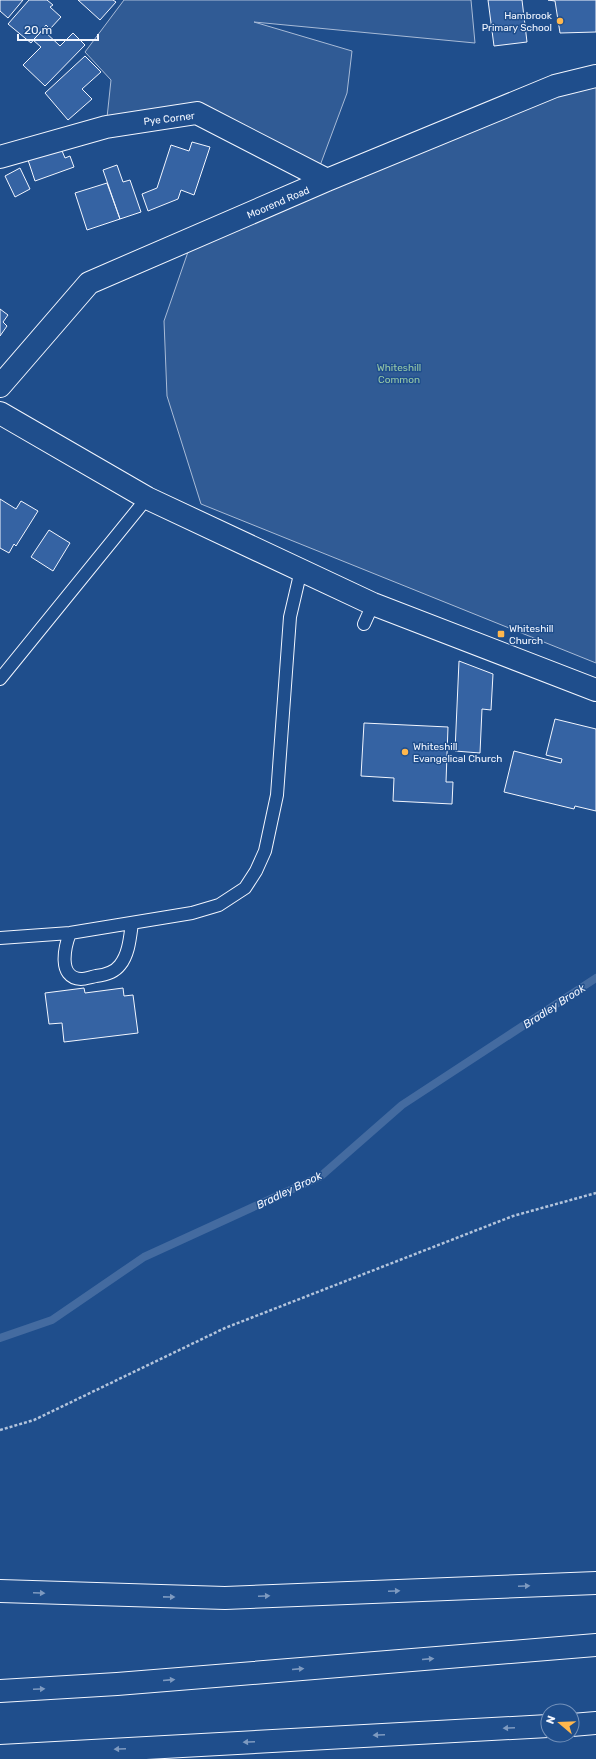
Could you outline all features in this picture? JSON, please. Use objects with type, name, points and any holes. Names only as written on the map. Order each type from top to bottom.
[{"type":"main road","name":"Moorend Road","points":[[0,386],[89,283],[327,180],[555,86],[596,76]]},
{"type":"main road","name":"Pye Corner","points":[[0,157],[106,127],[197,113],[327,180]]},
{"type":"main road","points":[[0,413],[147,498],[373,604],[596,690]]},
{"type":"main road","points":[[0,1591],[225,1598],[596,1583]]},
{"type":"main road","points":[[0,1691],[125,1684],[596,1645]]},
{"type":"main road","points":[[580,1724],[596,1723]]},
{"type":"main road","points":[[0,1756],[540,1726]]},
{"type":"lane","points":[[0,679],[147,498]]},
{"type":"lane","points":[[0,938],[70,933],[192,913],[220,905],[245,888],[256,871],[265,851],[277,795],[290,617],[301,570]]},
{"type":"lane","points":[[364,624],[373,604]]},
{"type":"lane","points":[[70,933],[64,955],[65,966],[70,974],[80,979],[109,974],[120,965],[128,948],[132,923]]},
{"type":"path","points":[[0,1430],[34,1420],[225,1328],[513,1216],[596,1193]]},
{"type":"green space","points":[[124,0],[471,0],[475,43],[254,22],[352,51],[347,93],[318,171],[197,113],[106,127],[111,80],[85,52]]},
{"type":"green space","name":"Whiteshill Common","points":[[596,85],[596,663],[201,504],[167,396],[164,321],[189,249],[560,95]]},
{"type":"building","points":[[0,0],[23,0],[8,18],[0,11]]},
{"type":"building","points":[[29,0],[47,0],[53,5],[50,7],[61,17],[50,29],[46,25],[31,43],[8,24]]},
{"type":"building","points":[[78,0],[113,0],[116,2],[100,20]]},
{"type":"building","points":[[488,0],[522,0],[527,42],[494,46]]},
{"type":"building","points":[[548,0],[596,0],[596,32],[560,33],[555,1]]},
{"type":"building","points":[[43,30],[60,46],[73,33],[85,45],[45,86],[23,65],[41,47],[33,40]]},
{"type":"building","points":[[85,56],[101,72],[82,89],[92,99],[68,120],[45,93]]},
{"type":"building","points":[[192,142],[210,147],[194,195],[181,190],[178,199],[148,211],[142,194],[157,188],[171,145],[189,151]]},
{"type":"building","points":[[60,146],[65,158],[70,156],[74,167],[35,181],[27,157]]},
{"type":"building","points":[[117,165],[123,182],[130,180],[141,212],[120,219],[103,170]]},
{"type":"building","points":[[20,168],[30,189],[15,197],[5,176]]},
{"type":"building","points":[[107,183],[120,219],[87,230],[75,193]]},
{"type":"building","points":[[0,309],[8,315],[3,322],[7,326],[0,336]]},
{"type":"building","points":[[0,499],[16,509],[21,501],[38,511],[16,546],[14,544],[9,553],[0,548]]},
{"type":"building","points":[[49,530],[70,543],[53,571],[31,557]]},
{"type":"building","points":[[459,661],[493,674],[491,710],[482,709],[480,753],[455,751]]},
{"type":"building","points":[[555,719],[596,729],[596,811],[575,806],[574,809],[504,792],[514,751],[561,763],[562,759],[546,755]]},
{"type":"building","name":"Whiteshill Evangelical Church","points":[[364,723],[448,727],[446,782],[453,782],[452,804],[393,801],[394,778],[361,776]]},
{"type":"building","points":[[84,988],[85,993],[123,988],[124,996],[133,995],[138,1033],[64,1042],[62,1023],[49,1024],[45,993]]},
{"type":"waterway","name":"Bradley Brook","points":[[0,1338],[52,1320],[144,1257],[321,1176],[402,1105],[596,978]]},
{"type":"place","name":"Hambrook Primary School","points":[[560,21]]},
{"type":"place","name":"Whiteshill Church","points":[[501,634]]},
{"type":"place","name":"Whiteshill Evangelical Church","points":[[405,752]]}]
